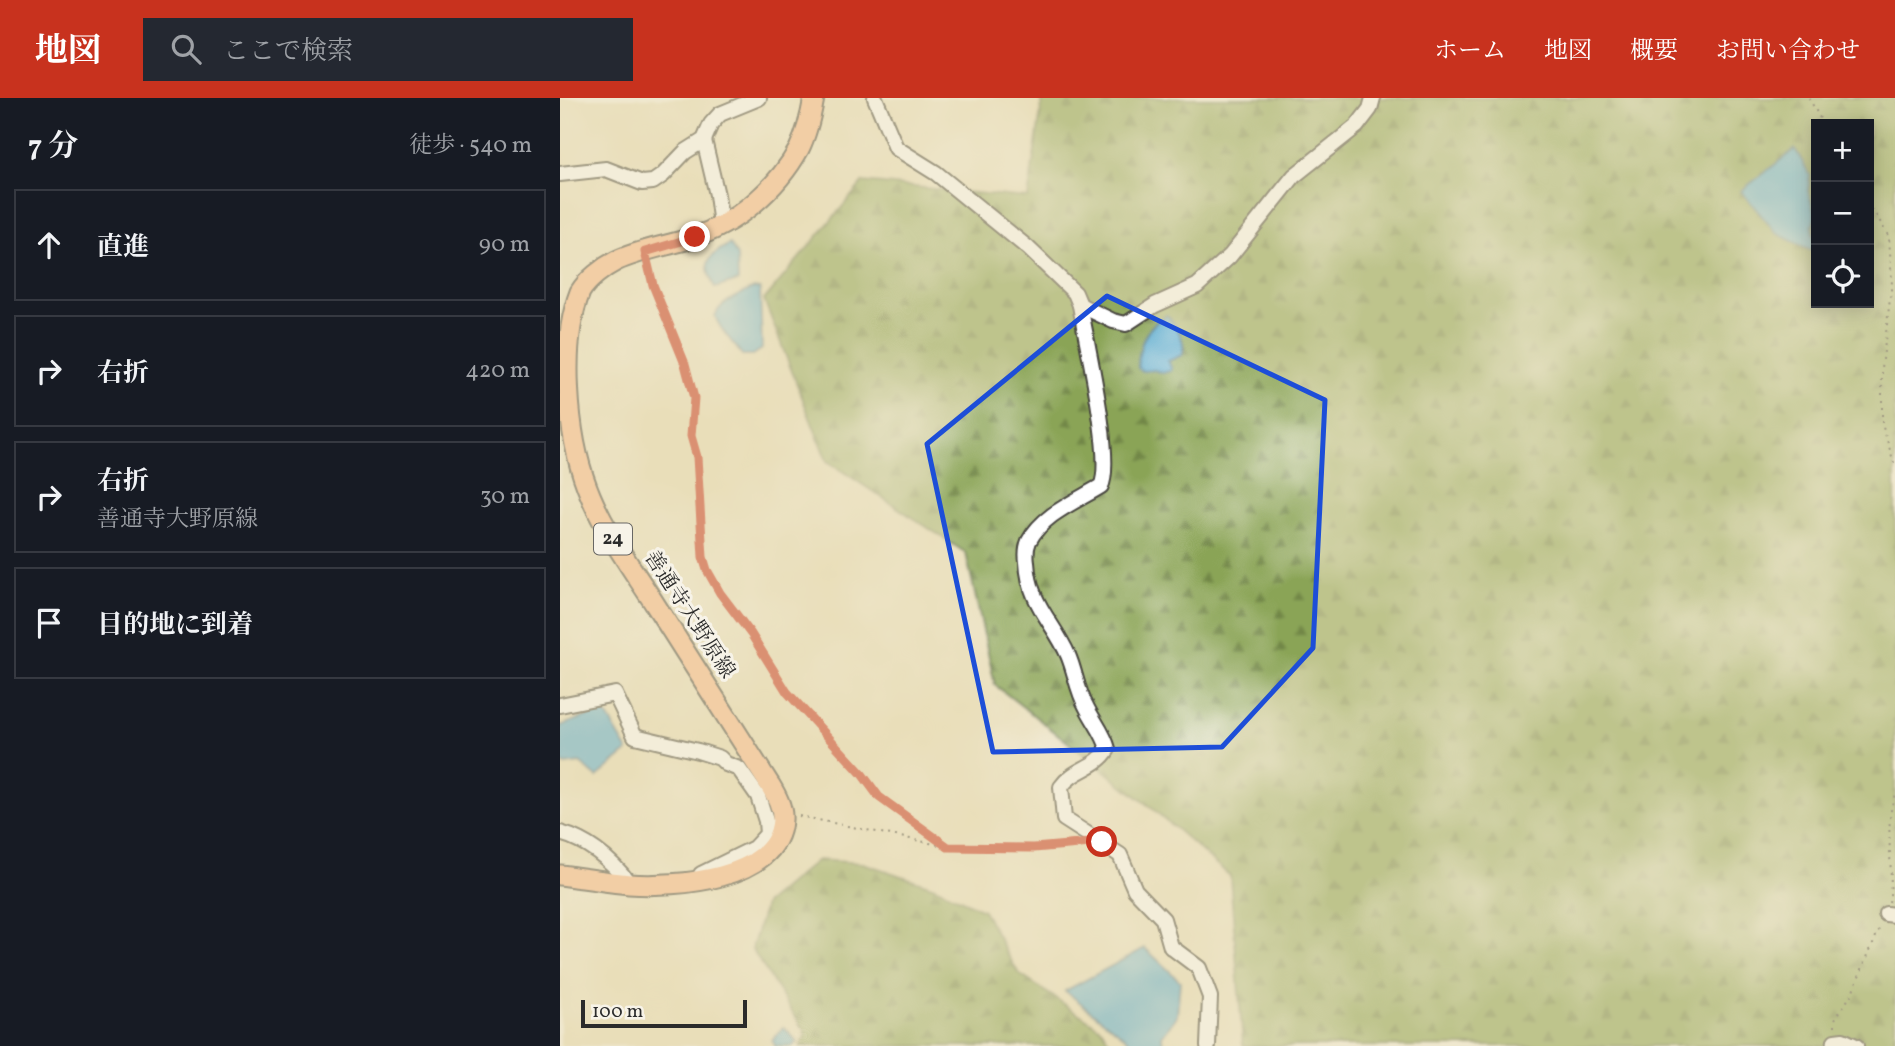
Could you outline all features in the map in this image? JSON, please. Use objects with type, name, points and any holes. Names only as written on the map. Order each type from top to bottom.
[{"type":"main road","name":"善通寺大野原線","points":[[560,875],[630,884],[719,877],[743,869],[765,855],[778,838],[783,818],[779,802],[613,539],[588,489],[573,445],[566,406],[563,333],[580,290],[616,261],[695,237],[750,207],[786,169],[800,147],[809,124],[814,98]]},
{"type":"street","points":[[560,174],[606,169],[642,183],[653,182],[685,152],[704,140],[711,124],[720,114],[759,98]]},
{"type":"street","points":[[875,98],[896,148],[936,173],[1028,248],[1075,293],[1080,306],[1102,429],[1105,478],[1101,486],[1045,521],[1029,541],[1026,550],[1027,575],[1034,595],[1042,614],[1068,654],[1084,703],[1108,749],[1101,760],[1069,775],[1061,787],[1064,819],[1120,855],[1135,890],[1163,919],[1171,947],[1199,968],[1210,997],[1208,1046]]},
{"type":"street","points":[[1080,306],[1126,324],[1155,305],[1197,286],[1230,256],[1294,176],[1357,125],[1370,109],[1373,98]]},
{"type":"street","points":[[704,140],[721,225]]},
{"type":"street","points":[[560,705],[614,694],[635,736],[720,758],[726,764],[739,769],[750,783],[758,796],[767,834],[754,848],[688,881]]},
{"type":"street","points":[[560,834],[582,842],[603,855],[630,884]]},
{"type":"street","points":[[1834,1044],[1843,1040],[1856,1046]]},
{"type":"path","points":[[1808,98],[1821,119]]},
{"type":"path","points":[[1874,212],[1889,237],[1892,281],[1882,368],[1882,425],[1895,466]]},
{"type":"path","points":[[645,252],[653,285],[685,364],[694,398],[691,436],[697,457],[703,557],[707,570],[787,692],[862,774],[879,797],[948,847]]},
{"type":"path","points":[[1834,1044],[1835,1019],[1851,995],[1890,915],[1893,888],[1891,807],[1895,794]]},
{"type":"path","points":[[795,815],[948,847],[1034,848],[1102,842]]},
{"type":"highlighted area","points":[[1107,296],[1325,400],[1313,648],[1222,747],[993,752],[927,444]]},
{"type":"green space","points":[[1039,98],[1895,98],[1895,1046],[1243,1046],[1230,876],[1154,810],[995,685],[966,553],[827,461],[764,300],[863,182],[1028,198],[1042,103]]},
{"type":"green space","points":[[817,860],[863,863],[935,887],[983,910],[1019,974],[1102,1029],[1112,1046],[800,1046],[806,1034],[752,949],[765,904]]},
{"type":"water","points":[[1795,149],[1810,175],[1808,191],[1811,201],[1811,249],[1776,233],[1741,191]]},
{"type":"water","points":[[730,244],[737,256],[738,281],[715,288],[708,272],[709,262],[711,257]]},
{"type":"water","points":[[754,288],[760,289],[762,349],[753,355],[742,355],[723,332],[715,316],[726,302]]},
{"type":"water","points":[[1167,315],[1182,338],[1182,355],[1168,361],[1172,370],[1163,373],[1155,370],[1143,371],[1138,368],[1138,360],[1145,337],[1154,324]]},
{"type":"water","points":[[598,712],[606,714],[628,751],[597,777],[580,763],[565,765],[560,762],[560,726]]},
{"type":"water","points":[[1145,948],[1180,981],[1177,1016],[1162,1036],[1163,1046],[1130,1046],[1128,1039],[1065,991]]},
{"type":"water","points":[[784,1027],[797,1042],[793,1046],[775,1046],[772,1040]]},
{"type":"route","points":[[695,237],[645,252],[653,285],[685,364],[694,398],[691,436],[697,457],[703,557],[720,593],[751,634],[775,675],[879,797],[948,847],[1034,848],[1102,842]]}]
